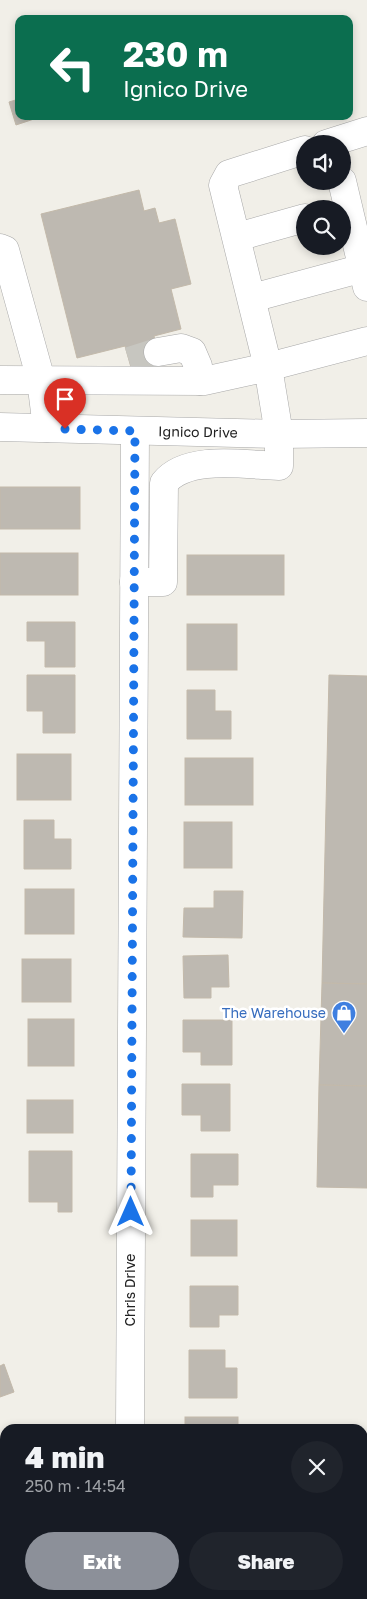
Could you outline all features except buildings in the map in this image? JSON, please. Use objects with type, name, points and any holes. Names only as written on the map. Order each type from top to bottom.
[{"type":"street","points":[[351,136],[367,131]]},
{"type":"street","points":[[134,582],[163,582],[164,483],[171,474],[183,468],[203,465],[279,466],[279,434],[268,367],[223,186],[229,174],[296,153]]},
{"type":"street","points":[[252,298],[365,274],[348,198]]},
{"type":"street","points":[[237,237],[296,221]]},
{"type":"street","points":[[0,248],[5,250],[41,380],[47,428]]},
{"type":"street","points":[[0,380],[200,382],[268,367],[367,341]]},
{"type":"street","points":[[158,352],[181,348],[192,352],[198,366],[200,382]]},
{"type":"street","points":[[86,380],[129,361]]},
{"type":"street","name":"Ignico Drive","points":[[0,427],[279,434],[367,433]]},
{"type":"street","name":"Chris Drive","points":[[130,1424],[135,431]]},
{"type":"street","points":[[203,465],[204,432]]},
{"type":"street","points":[[135,483],[164,483]]},
{"type":"tunnel","points":[[129,361],[158,352]]},
{"type":"place","name":"The Warehouse","points":[[344,1034]]},
{"type":"route","points":[[65,429],[135,431],[131,1212]]}]
